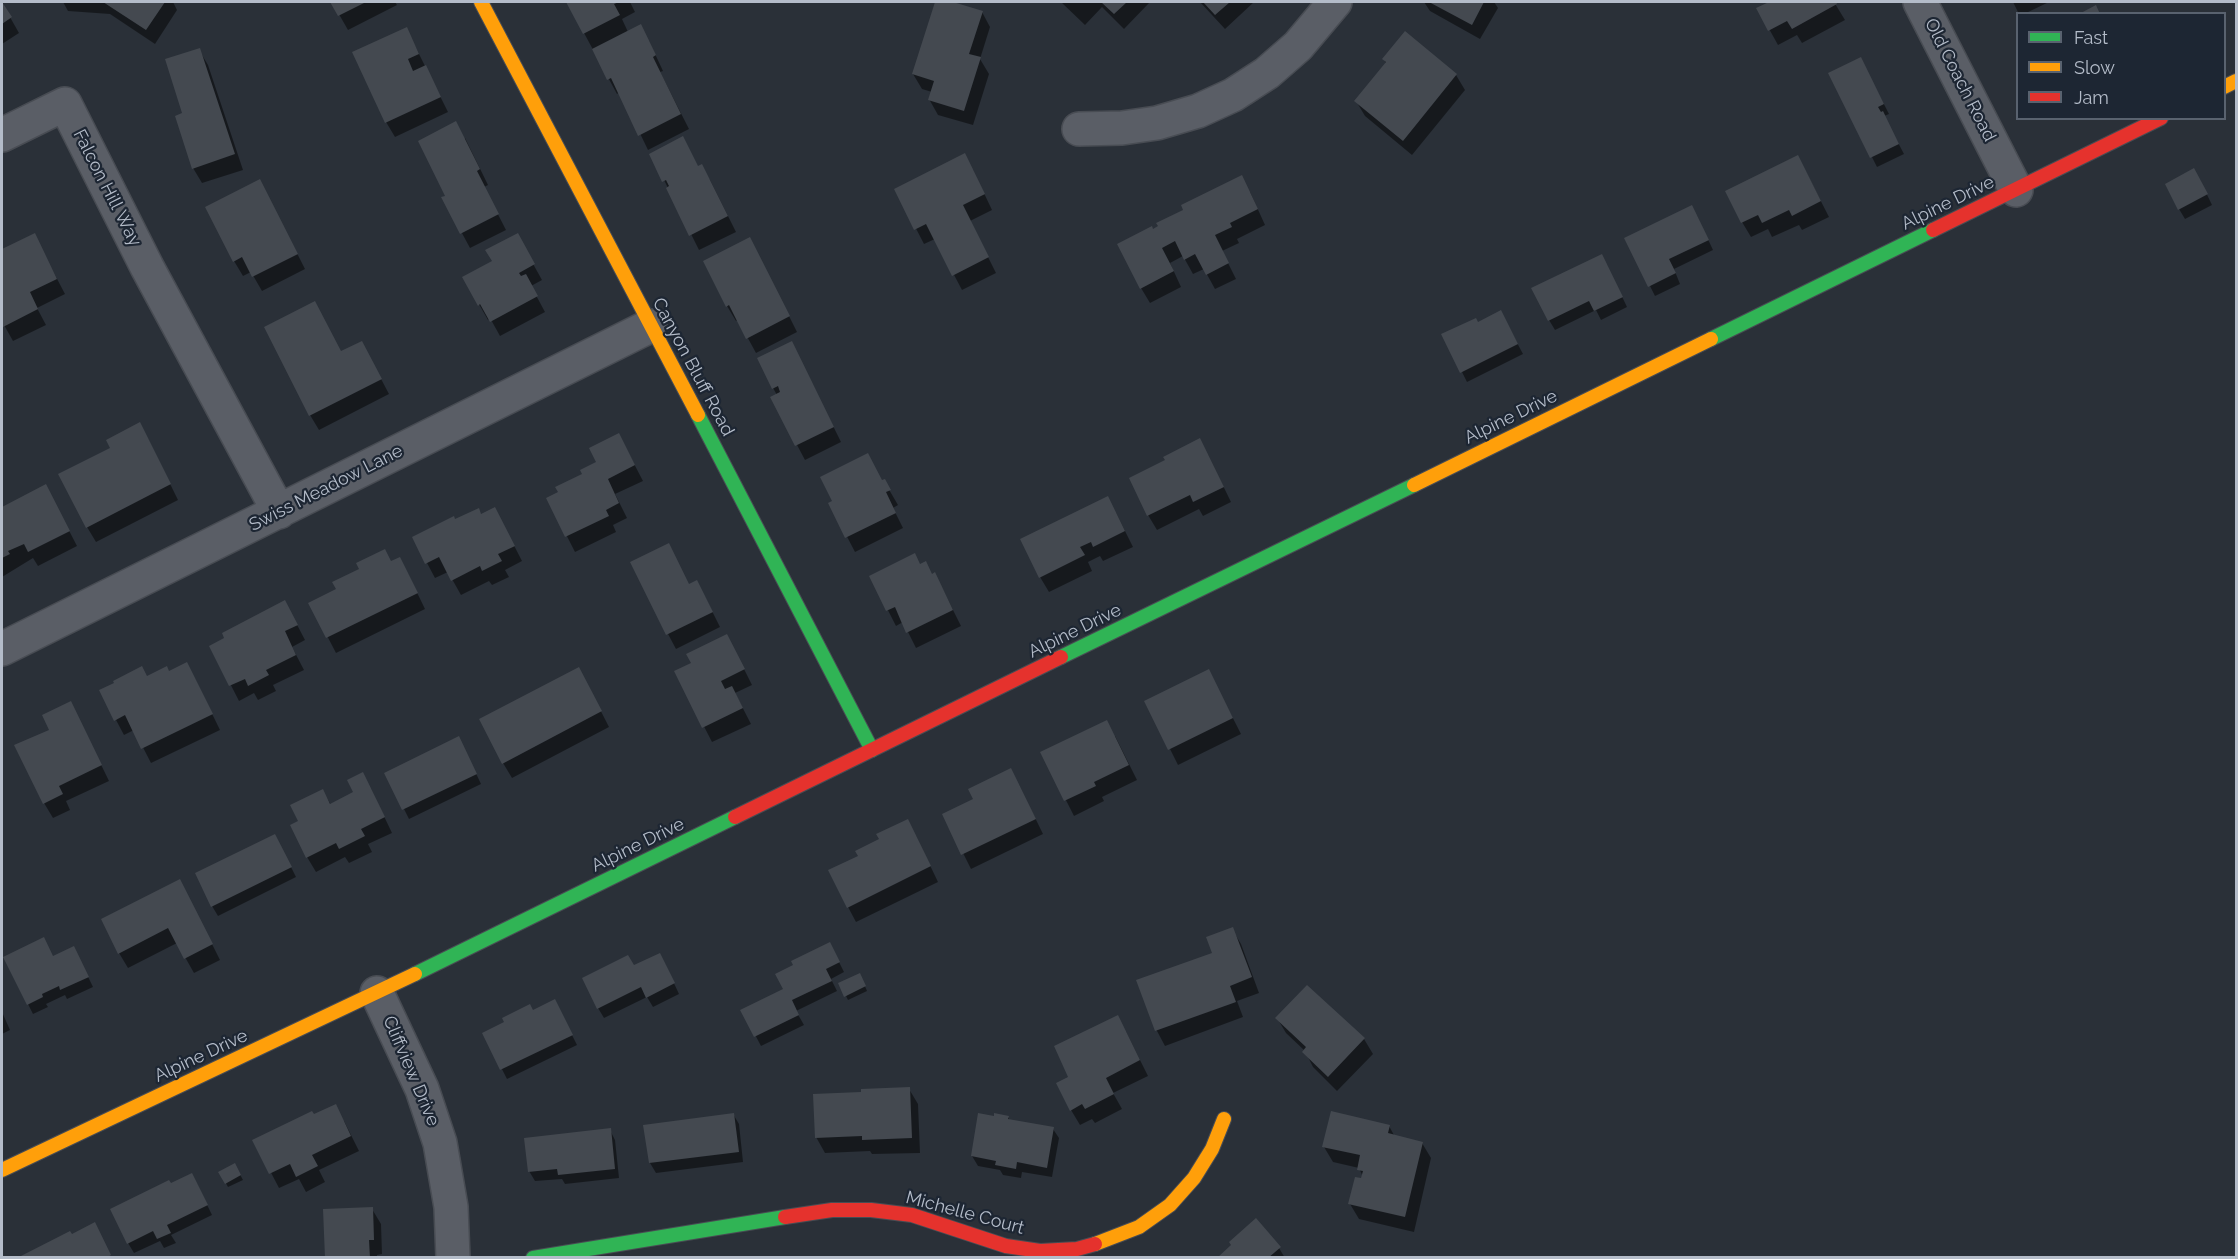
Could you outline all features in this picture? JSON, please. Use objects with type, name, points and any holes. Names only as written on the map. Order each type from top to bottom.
[{"type":"street","name":"Canyon Bluff Road","points":[[481,2],[872,750]]},
{"type":"street","points":[[1079,129],[1122,128],[1157,123],[1198,111],[1233,95],[1267,73],[1298,46],[1335,2]]},
{"type":"street","name":"Old Coach Road","points":[[1920,2],[2016,190]]},
{"type":"street","name":"Falcon Hill Way","points":[[2,135],[65,104],[147,267],[279,512]]},
{"type":"street","name":"Alpine Drive","points":[[2,1170],[377,993],[2157,120]]},
{"type":"street","name":"Swiss Meadow Lane","points":[[2,649],[651,326]]},
{"type":"street","name":"Cliffview Drive","points":[[377,993],[422,1089],[440,1143],[451,1207],[453,1257]]},
{"type":"street","name":"Michelle Court","points":[[533,1257],[832,1210],[871,1210],[912,1215],[1006,1246],[1040,1251],[1077,1249],[1107,1241],[1139,1227],[1170,1205],[1194,1178],[1212,1149],[1224,1119]]},
{"type":"building","points":[[2,2],[12,17],[2,24]]},
{"type":"building","points":[[103,2],[165,2],[146,30]]},
{"type":"building","points":[[330,2],[366,2],[338,16]]},
{"type":"building","points":[[566,2],[619,2],[614,4],[620,15],[583,34]]},
{"type":"building","points":[[935,2],[953,2],[983,11],[969,54],[981,57],[964,111],[928,100],[934,81],[912,74]]},
{"type":"building","points":[[1101,2],[1127,2],[1114,14]]},
{"type":"building","points":[[1203,2],[1230,2],[1215,15]]},
{"type":"building","points":[[1429,2],[1484,2],[1472,25]]},
{"type":"building","points":[[1769,2],[1836,2],[1837,4],[1792,29],[1787,21],[1768,31],[1756,8]]},
{"type":"building","points":[[2096,5],[2099,12],[2083,12]]},
{"type":"building","points":[[641,24],[656,55],[653,57],[681,114],[638,136],[611,78],[607,80],[592,49]]},
{"type":"building","points":[[407,27],[419,54],[408,59],[413,71],[426,65],[441,97],[385,123],[352,52]]},
{"type":"building","points":[[1405,31],[1457,74],[1403,141],[1354,101],[1386,62],[1382,59]]},
{"type":"building","points":[[200,48],[235,154],[192,169],[175,116],[182,113],[165,59]]},
{"type":"building","points":[[1861,57],[1884,104],[1878,107],[1881,112],[1883,111],[1899,144],[1870,158],[1828,73]]},
{"type":"building","points":[[456,121],[480,169],[477,171],[499,214],[460,234],[441,197],[445,196],[418,141]]},
{"type":"building","points":[[683,136],[698,166],[702,164],[728,216],[689,236],[666,188],[669,186],[666,180],[662,182],[649,154]]},
{"type":"building","points":[[965,153],[985,194],[963,205],[989,257],[952,276],[926,224],[914,230],[894,189]]},
{"type":"building","points":[[1798,155],[1821,201],[1792,216],[1789,210],[1762,223],[1758,215],[1741,223],[1725,191]]},
{"type":"building","points":[[2194,168],[2208,194],[2178,210],[2165,184]]},
{"type":"building","points":[[1242,175],[1258,209],[1230,223],[1232,227],[1215,235],[1229,263],[1206,275],[1195,254],[1184,260],[1175,241],[1162,248],[1174,271],[1140,289],[1117,244],[1152,226],[1153,229],[1158,226],[1156,223],[1183,210],[1181,205]]},
{"type":"building","points":[[260,179],[298,254],[252,277],[242,257],[233,262],[205,207]]},
{"type":"building","points":[[1692,205],[1709,240],[1669,259],[1676,273],[1648,287],[1624,238]]},
{"type":"building","points":[[35,233],[57,279],[30,292],[38,309],[3,327],[2,249]]},
{"type":"building","points":[[518,233],[535,264],[519,273],[521,276],[526,274],[538,296],[490,322],[462,277],[492,261],[485,250]]},
{"type":"building","points":[[750,237],[790,316],[746,339],[729,305],[726,307],[703,261]]},
{"type":"building","points":[[1602,254],[1623,297],[1594,311],[1589,301],[1548,321],[1531,288]]},
{"type":"building","points":[[315,301],[341,351],[362,341],[382,379],[309,416],[264,327]]},
{"type":"building","points":[[1501,310],[1518,344],[1460,373],[1441,334],[1476,318],[1478,322]]},
{"type":"building","points":[[792,341],[834,427],[795,446],[770,397],[780,392],[778,386],[772,389],[757,358]]},
{"type":"building","points":[[140,422],[171,484],[86,528],[58,474],[110,448],[106,440]]},
{"type":"building","points":[[619,433],[635,465],[608,479],[619,503],[606,510],[609,516],[565,537],[546,498],[558,492],[555,487],[582,474],[580,470],[596,462],[589,448]]},
{"type":"building","points":[[1200,438],[1224,487],[1193,502],[1190,495],[1147,516],[1129,478],[1165,460],[1163,457]]},
{"type":"building","points":[[868,453],[882,480],[885,479],[891,490],[886,492],[896,513],[845,538],[828,503],[832,501],[820,477]]},
{"type":"building","points":[[46,484],[70,531],[28,552],[24,544],[8,551],[10,554],[2,558],[2,507]]},
{"type":"building","points":[[1108,496],[1125,531],[1093,547],[1091,542],[1080,547],[1085,555],[1039,578],[1020,539]]},
{"type":"building","points":[[495,507],[515,546],[498,554],[502,561],[482,571],[480,566],[451,581],[439,557],[425,564],[412,537],[454,516],[455,519],[479,508],[481,514]]},
{"type":"building","points":[[669,543],[689,584],[697,580],[713,612],[666,635],[630,562]]},
{"type":"building","points":[[385,549],[391,561],[400,557],[418,593],[326,638],[308,603],[336,589],[332,582],[359,569],[356,563]]},
{"type":"building","points":[[915,553],[920,564],[926,561],[932,574],[935,572],[953,610],[906,633],[895,607],[886,611],[869,576]]},
{"type":"building","points":[[285,600],[298,625],[285,631],[296,655],[266,670],[269,675],[248,686],[245,679],[229,686],[209,646],[224,638],[222,633]]},
{"type":"building","points":[[727,634],[745,669],[721,681],[725,689],[732,686],[743,708],[702,728],[674,671],[691,663],[686,654]]},
{"type":"building","points":[[187,662],[213,714],[141,749],[125,715],[114,721],[99,690],[142,666],[147,676],[167,666],[169,671]]},
{"type":"building","points":[[579,667],[602,711],[502,764],[479,719]]},
{"type":"building","points":[[1209,669],[1233,718],[1168,750],[1144,701]]},
{"type":"building","points":[[71,701],[102,765],[59,786],[63,794],[43,804],[14,745],[49,730],[42,715]]},
{"type":"building","points":[[1107,720],[1129,765],[1094,782],[1096,786],[1064,801],[1040,752]]},
{"type":"building","points":[[459,736],[477,774],[402,810],[384,773]]},
{"type":"building","points":[[1011,768],[1036,819],[961,855],[942,814],[973,799],[968,789]]},
{"type":"building","points":[[363,772],[385,817],[361,829],[365,836],[339,849],[336,843],[306,858],[290,825],[298,821],[290,805],[323,789],[330,804],[353,792],[347,780]]},
{"type":"building","points":[[908,819],[931,866],[847,908],[828,870],[858,856],[855,851],[879,839],[876,834]]},
{"type":"building","points":[[275,834],[292,867],[211,907],[195,873]]},
{"type":"building","points":[[180,879],[213,944],[184,959],[168,928],[118,954],[101,919]]},
{"type":"building","points":[[1233,927],[1252,977],[1230,986],[1236,1002],[1155,1031],[1136,980],[1212,953],[1206,937]]},
{"type":"building","points":[[44,937],[53,956],[74,946],[89,977],[60,990],[59,986],[42,994],[43,997],[27,1005],[3,957]]},
{"type":"building","points":[[830,942],[840,962],[826,969],[832,981],[792,1000],[799,1015],[754,1037],[740,1010],[783,989],[775,974],[793,965],[791,961]]},
{"type":"building","points":[[660,953],[675,983],[646,998],[641,987],[597,1009],[582,978],[628,955],[634,965]]},
{"type":"building","points":[[860,973],[866,986],[844,997],[838,983]]},
{"type":"building","points":[[1307,985],[1365,1038],[1328,1077],[1302,1052],[1306,1047],[1275,1018]]},
{"type":"building","points":[[555,999],[573,1035],[500,1070],[482,1033],[504,1022],[502,1018],[530,1004],[533,1010]]},
{"type":"building","points":[[1118,1015],[1140,1060],[1106,1078],[1114,1094],[1085,1109],[1082,1104],[1070,1111],[1056,1083],[1068,1077],[1054,1046]]},
{"type":"building","points":[[910,1087],[912,1138],[862,1140],[862,1136],[815,1138],[813,1094]]},
{"type":"building","points":[[336,1104],[351,1136],[312,1155],[318,1166],[296,1177],[290,1164],[269,1174],[252,1140],[312,1111],[314,1114]]},
{"type":"building","points":[[1331,1111],[1390,1125],[1388,1133],[1423,1142],[1405,1217],[1348,1204],[1355,1177],[1361,1178],[1363,1171],[1357,1170],[1360,1155],[1322,1147]]},
{"type":"building","points":[[734,1113],[739,1152],[649,1163],[643,1125]]},
{"type":"building","points":[[978,1113],[994,1116],[994,1113],[1009,1116],[1008,1119],[1054,1127],[1047,1168],[1017,1162],[1016,1169],[995,1165],[996,1161],[971,1156]]},
{"type":"building","points":[[611,1128],[615,1169],[558,1175],[557,1169],[528,1172],[524,1138]]},
{"type":"building","points":[[235,1163],[241,1175],[225,1184],[218,1172]]},
{"type":"building","points":[[192,1173],[208,1205],[167,1225],[171,1233],[157,1239],[153,1231],[127,1244],[110,1209],[169,1180],[171,1183]]},
{"type":"building","points":[[373,1207],[374,1240],[369,1240],[370,1258],[325,1258],[323,1209]]},
{"type":"building","points":[[1256,1218],[1281,1247],[1268,1258],[1217,1258],[1231,1245],[1229,1242]]},
{"type":"building","points":[[95,1222],[111,1255],[106,1258],[17,1258],[70,1231],[72,1234]]},
{"type":"traffic: fast","points":[[1711,339],[1933,230]]},
{"type":"traffic: fast","points":[[698,415],[872,750]]},
{"type":"traffic: fast","points":[[1061,657],[1414,485]]},
{"type":"traffic: fast","points":[[415,974],[735,817]]},
{"type":"traffic: fast","points":[[533,1258],[785,1217]]},
{"type":"traffic: slow","points":[[481,2],[698,415]]},
{"type":"traffic: slow","points":[[2226,86],[2236,81]]},
{"type":"traffic: slow","points":[[1414,485],[1711,339]]},
{"type":"traffic: slow","points":[[2,1170],[415,974]]},
{"type":"traffic: slow","points":[[1095,1244],[1139,1227],[1170,1205],[1194,1178],[1212,1149],[1224,1119]]},
{"type":"traffic: jam","points":[[1933,230],[2157,120]]},
{"type":"traffic: jam","points":[[735,817],[1061,657]]},
{"type":"traffic: jam","points":[[785,1217],[832,1210],[871,1210],[912,1215],[1006,1246],[1040,1251],[1077,1249],[1095,1244]]}]
